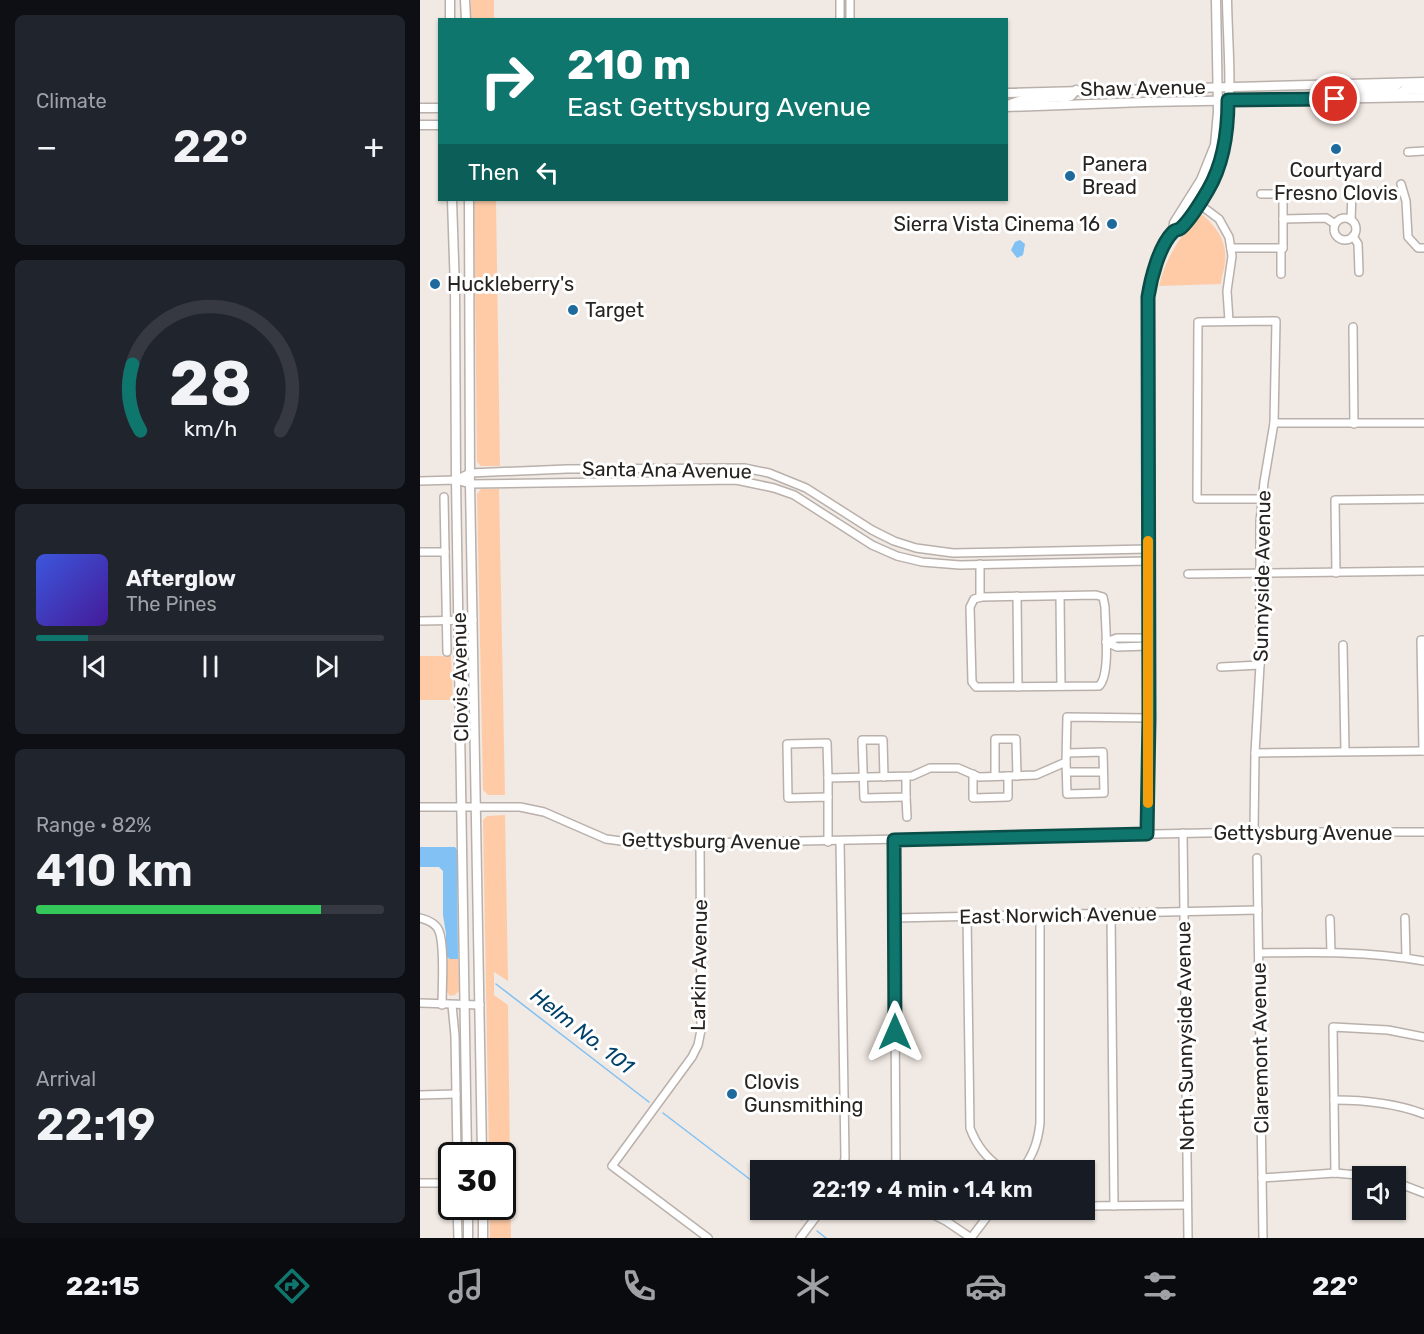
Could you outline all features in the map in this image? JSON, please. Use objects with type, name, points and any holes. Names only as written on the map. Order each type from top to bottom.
[{"type":"main road","points":[[450,0],[450,18]]},
{"type":"main road","points":[[465,0],[466,18]]},
{"type":"main road","points":[[1199,204],[1198,196],[1213,167],[1215,145],[1218,101],[1216,0]]},
{"type":"main road","points":[[1173,231],[1180,228],[1199,204],[1221,162],[1226,136],[1228,100],[1227,0]]},
{"type":"main road","name":"Shaw Avenue","points":[[1008,93],[1424,82]]},
{"type":"main road","points":[[1296,99],[1339,91],[1392,90],[1400,83]]},
{"type":"main road","points":[[1394,98],[1404,90],[1424,89]]},
{"type":"main road","points":[[1008,105],[1025,99],[1067,97],[1076,90]]},
{"type":"main road","name":"Shaw Avenue","points":[[1008,106],[1424,97]]},
{"type":"main road","points":[[420,108],[438,108]]},
{"type":"main road","points":[[420,125],[438,125]]},
{"type":"main road","points":[[1147,834],[1148,297],[1154,268],[1173,231],[1174,223],[1206,171],[1215,145]]},
{"type":"main road","name":"Clovis Avenue","points":[[452,201],[467,1142]]},
{"type":"main road","name":"Clovis Avenue","points":[[469,201],[470,484],[482,1142]]},
{"type":"main road","points":[[468,1220],[468,1238]]},
{"type":"main road","points":[[483,1220],[483,1238]]},
{"type":"street","points":[[840,0],[840,18]]},
{"type":"street","points":[[849,0],[850,18]]},
{"type":"street","points":[[1408,152],[1424,151]]},
{"type":"street","points":[[1401,184],[1406,201],[1408,237],[1418,248],[1424,248]]},
{"type":"street","points":[[1359,272],[1358,244],[1353,236],[1355,229],[1351,220],[1352,193],[1403,192]]},
{"type":"street","points":[[1261,194],[1283,194],[1281,274]]},
{"type":"street","points":[[1199,204],[1219,219],[1229,237],[1232,256],[1227,291],[1229,321],[1198,322],[1197,499],[1262,499]]},
{"type":"street","points":[[1283,219],[1326,218],[1335,224]]},
{"type":"street","points":[[1351,220],[1343,218],[1335,224],[1334,230],[1339,238],[1346,239],[1353,236]]},
{"type":"street","points":[[1231,248],[1282,248]]},
{"type":"street","name":"Sunnyside Avenue","points":[[1229,321],[1276,321],[1274,423],[1262,499],[1260,665],[1255,753],[1254,832]]},
{"type":"street","points":[[1353,327],[1354,424]]},
{"type":"street","points":[[1274,423],[1424,423]]},
{"type":"street","name":"Santa Ana Avenue","points":[[456,480],[470,473],[567,469],[744,468],[769,473],[806,488],[872,530],[894,541],[916,548],[953,553],[1148,549]]},
{"type":"street","name":"Santa Ana Avenue","points":[[420,481],[456,480],[470,484],[720,479],[753,482],[794,495],[865,541],[897,556],[938,565],[1148,561]]},
{"type":"street","points":[[444,497],[447,652]]},
{"type":"street","points":[[1336,573],[1335,500],[1424,499]]},
{"type":"street","points":[[420,552],[445,552]]},
{"type":"street","points":[[980,564],[980,597]]},
{"type":"street","points":[[1188,574],[1424,571]]},
{"type":"street","points":[[1096,595],[1103,597],[1106,642],[1104,682],[1099,686],[976,687],[972,682],[970,607],[974,599],[980,597],[1017,596],[1096,595]]},
{"type":"street","points":[[1017,596],[1018,687]]},
{"type":"street","points":[[1060,596],[1061,686]]},
{"type":"street","points":[[420,621],[473,620]]},
{"type":"street","points":[[1106,642],[1117,638],[1149,642]]},
{"type":"street","points":[[1255,753],[1423,751],[1423,640]]},
{"type":"street","points":[[1343,645],[1345,751]]},
{"type":"street","points":[[1221,666],[1260,665]]},
{"type":"street","points":[[1067,753],[1103,752],[1104,793],[1067,794],[1066,762],[1067,717],[1149,718]]},
{"type":"street","points":[[995,776],[996,739],[1016,739],[1017,776]]},
{"type":"street","points":[[884,777],[883,740],[862,741],[864,798],[906,797]]},
{"type":"street","points":[[828,797],[788,798],[787,744],[827,743],[828,778],[828,797],[828,842]]},
{"type":"street","points":[[828,778],[906,777],[930,768],[958,768],[979,777],[1036,775],[1066,762]]},
{"type":"street","points":[[1067,772],[1103,772]]},
{"type":"street","points":[[973,774],[973,798],[1008,797],[1008,776]]},
{"type":"street","points":[[906,777],[907,817]]},
{"type":"street","name":"Gettysburg Avenue","points":[[420,807],[507,806],[531,809],[594,834],[617,841],[644,844],[1183,833],[1424,832]]},
{"type":"street","name":"North Sunnyside Avenue","points":[[1183,833],[1188,1238]]},
{"type":"street","points":[[894,840],[896,1160]]},
{"type":"street","points":[[840,841],[844,1160]]},
{"type":"street","name":"Larkin Avenue","points":[[700,844],[701,1020],[698,1045],[679,1076],[612,1166],[708,1238]]},
{"type":"street","name":"Claremont Avenue","points":[[1257,858],[1263,1238]]},
{"type":"street","name":"East Norwich Avenue","points":[[894,918],[1258,910]]},
{"type":"street","points":[[1111,914],[1114,1206]]},
{"type":"street","points":[[1029,1160],[1038,1141],[1040,1123],[1040,915]]},
{"type":"street","points":[[967,916],[970,1128],[979,1148],[991,1160]]},
{"type":"street","points":[[420,918],[430,921],[439,930],[442,1005]]},
{"type":"street","points":[[1405,918],[1406,957]]},
{"type":"street","points":[[1330,919],[1331,952]]},
{"type":"street","points":[[1259,953],[1368,952],[1424,961]]},
{"type":"street","points":[[420,1003],[480,1005]]},
{"type":"street","points":[[452,1005],[457,1142]]},
{"type":"street","points":[[1335,1173],[1333,1027],[1358,1026],[1424,1037]]},
{"type":"street","points":[[420,1095],[456,1094]]},
{"type":"street","points":[[1334,1100],[1360,1100],[1424,1114]]},
{"type":"street","points":[[1262,1178],[1335,1173],[1352,1174]]},
{"type":"street","points":[[420,1183],[438,1183]]},
{"type":"street","points":[[1406,1186],[1424,1193]]},
{"type":"street","points":[[1095,1206],[1187,1205]]},
{"type":"street","points":[[457,1220],[458,1238]]},
{"type":"street","points":[[800,1238],[814,1220]]},
{"type":"street","points":[[944,1220],[971,1238],[985,1220]]},
{"type":"shaded area","points":[[471,0],[494,0],[494,18],[471,18]]},
{"type":"shaded area","points":[[474,201],[496,201],[500,466],[481,466],[477,462]]},
{"type":"shaded area","points":[[1203,215],[1217,230],[1223,241],[1225,264],[1221,284],[1159,286],[1165,267],[1179,240],[1197,216]]},
{"type":"shaded area","points":[[481,489],[499,489],[505,795],[488,795],[483,790],[477,494]]},
{"type":"shaded area","points":[[420,656],[451,656],[453,700],[420,700]]},
{"type":"shaded area","points":[[505,815],[508,981],[494,972],[494,995],[508,1005],[510,1142],[489,1142],[483,820],[487,816]]},
{"type":"shaded area","points":[[446,956],[450,959],[458,959],[459,991],[450,996],[446,991]]},
{"type":"shaded area","points":[[489,1220],[511,1220],[511,1238],[490,1238]]},
{"type":"water","points":[[1020,240],[1025,244],[1023,255],[1017,258],[1011,250],[1015,242]]},
{"type":"water","points":[[420,847],[455,847],[457,850],[458,959],[450,959],[446,956],[443,871],[439,867],[420,867]]},
{"type":"waterway","name":"Helm No. 101","points":[[496,984],[649,1102]]},
{"type":"waterway","name":"Helm No. 101","points":[[663,1113],[750,1179]]},
{"type":"waterway","name":"Helm No. 101","points":[[817,1231],[826,1238]]},
{"type":"slow traffic","points":[[1148,541],[1148,803]]},
{"type":"place","name":"Courtyard Fresno Clovis","points":[[1336,149]]},
{"type":"place","name":"Panera Bread","points":[[1070,176]]},
{"type":"place","name":"Sierra Vista Cinema 16","points":[[1112,224]]},
{"type":"place","name":"Huckleberry's","points":[[435,284]]},
{"type":"place","name":"Target","points":[[573,310]]},
{"type":"place","name":"Clovis Gunsmithing","points":[[732,1094]]},
{"type":"route","points":[[895,1032],[894,840],[1147,834],[1148,297],[1150,281],[1160,254],[1173,231],[1180,228],[1199,204],[1217,173],[1226,136],[1228,100],[1335,99]]}]
